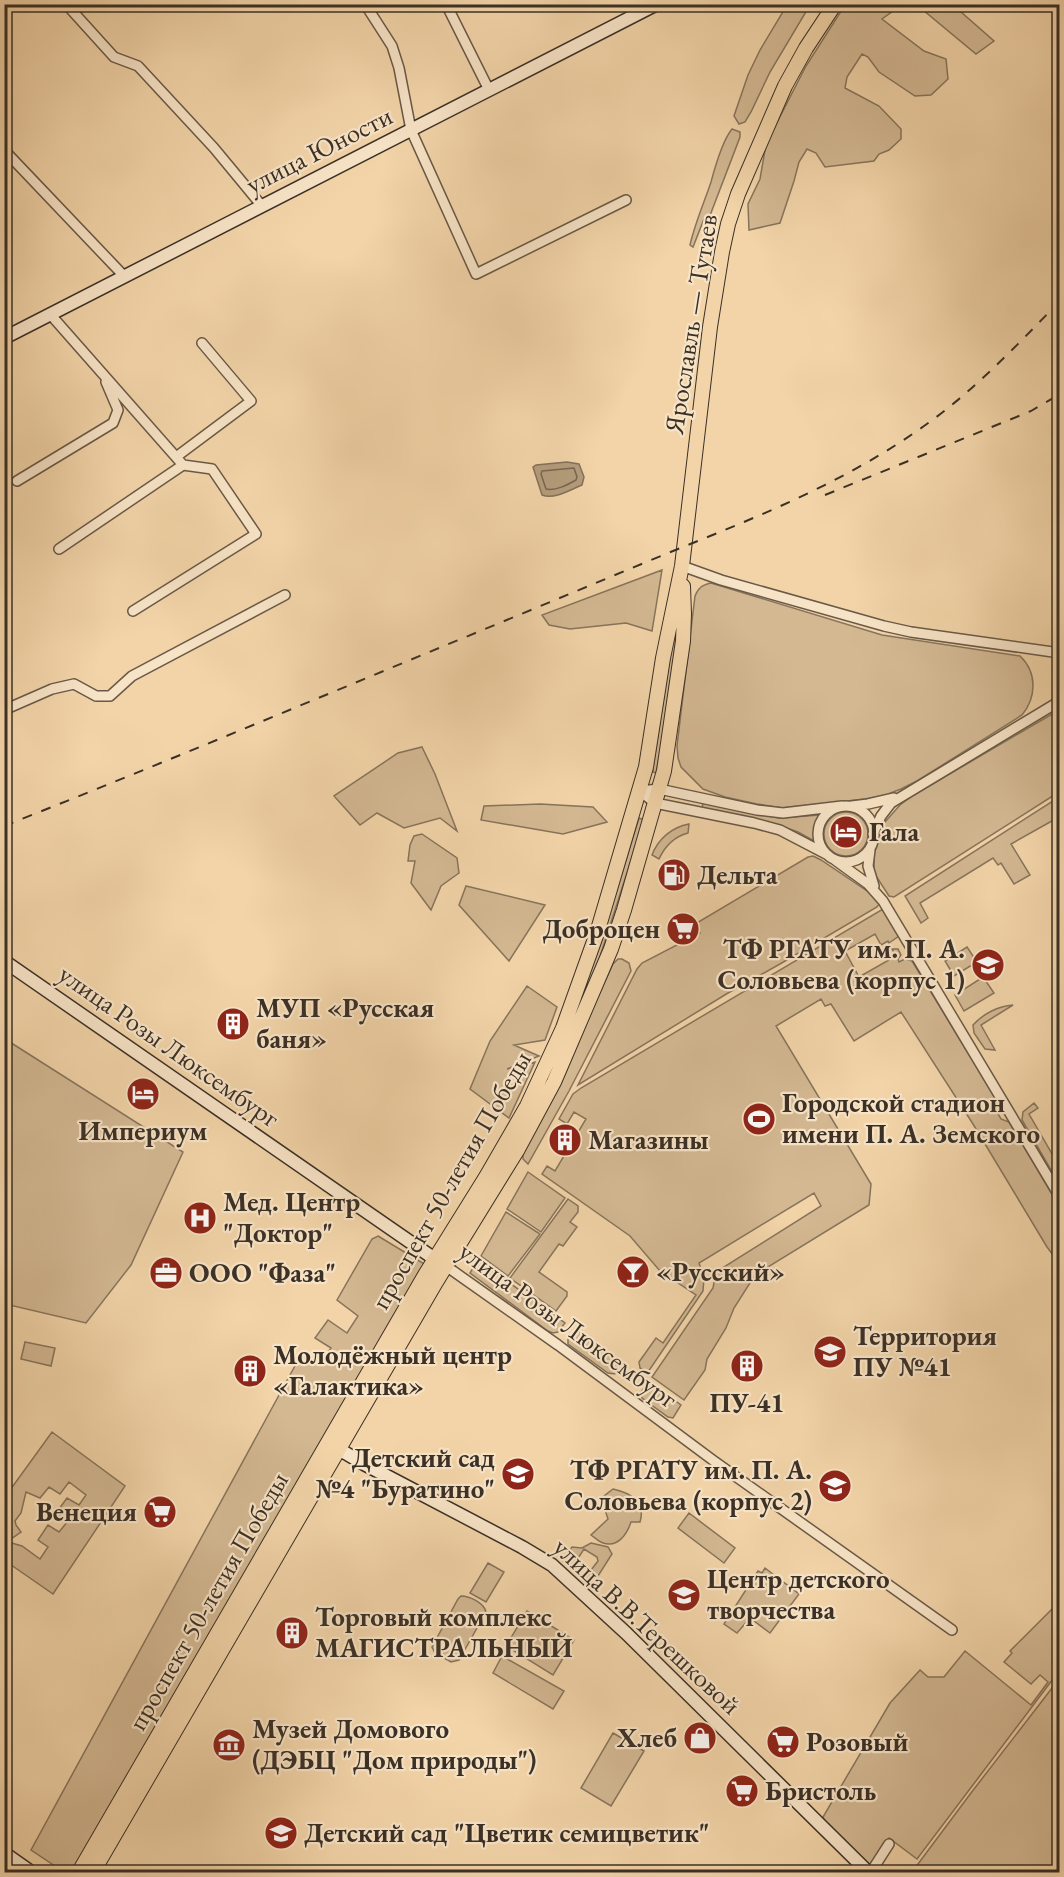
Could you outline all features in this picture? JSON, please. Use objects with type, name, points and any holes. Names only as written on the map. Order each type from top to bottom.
[{"type":"main road","name":"Ярославль — Тутаев","points":[[682,566],[710,327],[728,224],[738,194],[785,86],[810,40],[835,4]]},
{"type":"main road","name":"проспект 50-летия Победы","points":[[79,1872],[440,1262],[546,1068],[597,933],[640,791],[682,566]]},
{"type":"main road","name":"проспект 50-летия Победы","points":[[440,1262],[518,1149],[562,1064],[611,950],[657,796],[668,748],[683,641],[682,566]]},
{"type":"main road","name":"проспект 50-летия Победы","points":[[93,1872],[333,1446]]},
{"type":"street","points":[[4,10],[14,4]]},
{"type":"street","points":[[66,4],[114,57],[138,66],[214,148],[262,206]]},
{"type":"street","points":[[365,4],[392,46],[399,68],[411,130],[476,274],[626,200]]},
{"type":"street","points":[[446,4],[489,90]]},
{"type":"street","name":"улица Юности","points":[[4,338],[657,4]]},
{"type":"street","points":[[4,150],[124,276]]},
{"type":"street","points":[[50,314],[183,465],[212,469],[256,534],[133,611]]},
{"type":"street","points":[[176,457],[251,401],[202,343]]},
{"type":"street","points":[[17,481],[113,423],[118,410],[101,372]]},
{"type":"street","points":[[60,549],[183,465]]},
{"type":"street","points":[[682,566],[732,583],[884,626],[911,632],[1059,653]]},
{"type":"street","points":[[4,710],[52,689],[74,684],[96,696],[110,696],[132,676],[285,595]]},
{"type":"street","points":[[1059,700],[944,772],[902,795],[885,809],[873,834],[868,866],[868,873],[876,891],[1059,1197]]},
{"type":"street","points":[[640,791],[768,826],[799,839],[835,860],[876,891]]},
{"type":"street","points":[[657,796],[783,813],[879,802],[902,795]]},
{"type":"street","points":[[826,854],[820,844],[818,834],[820,823],[834,808],[845,806],[856,808],[865,814],[871,823],[873,834]]},
{"type":"street","points":[[835,860],[846,862],[857,860],[866,854],[871,845]]},
{"type":"street","name":"улица Розы Люксембург","points":[[4,961],[558,1345],[714,1461],[952,1630]]},
{"type":"street","name":"улица В.В.Терешковой","points":[[333,1446],[552,1565],[872,1872]]},
{"type":"street","points":[[872,1872],[889,1844]]},
{"type":"street","points":[[4,1853],[31,1872]]},
{"type":"shaded area","points":[[787,5],[810,5],[770,72],[751,112],[745,122],[739,124],[734,116],[748,75]]},
{"type":"shaded area","points":[[845,5],[895,5],[893,11],[882,19],[924,51],[946,59],[948,79],[931,95],[915,96],[879,72],[868,57],[862,54],[847,77],[845,88],[879,106],[901,129],[901,139],[889,150],[879,154],[874,161],[825,167],[816,153],[807,149],[799,162],[780,223],[749,230],[748,204],[760,179],[766,144],[806,66]]},
{"type":"shaded area","points":[[917,5],[953,5],[994,41],[976,54]]},
{"type":"shaded area","points":[[732,129],[740,132],[740,137],[709,218],[704,219],[693,247],[690,245],[697,221],[725,140]]},
{"type":"shaded area","points":[[662,570],[652,631],[626,623],[570,629],[549,625],[542,615]]},
{"type":"shaded area","points":[[711,583],[882,635],[1020,656],[1030,670],[1032,678],[1030,701],[1022,715],[917,781],[888,794],[865,799],[782,808],[725,797],[703,789],[681,767],[677,746],[695,596],[701,587]]},
{"type":"shaded area","points":[[675,624],[680,625],[656,773],[653,772],[653,768]]},
{"type":"shaded area","points":[[1059,710],[1059,792],[894,897],[889,896],[876,876],[874,854],[885,822],[900,805]]},
{"type":"shaded area","points":[[422,747],[457,831],[440,818],[404,828],[377,813],[360,825],[334,796],[398,753]]},
{"type":"shaded area","points":[[1059,797],[1059,817],[1011,844],[1030,875],[1014,884],[1001,863],[998,865],[993,858],[920,903],[928,918],[921,923],[905,896]]},
{"type":"shaded area","points":[[703,803],[779,818],[820,815],[815,831],[816,842],[778,825],[702,808]]},
{"type":"shaded area","points":[[540,804],[593,807],[607,822],[563,834],[481,820],[484,806]]},
{"type":"shaded area","points":[[846,812],[855,813],[862,818],[867,825],[867,843],[862,850],[855,855],[846,856],[837,855],[830,850],[825,843],[824,834],[825,825],[830,818],[837,813]]},
{"type":"shaded area","points":[[639,818],[644,820],[595,972],[550,1080],[514,1146],[492,1175],[567,1029],[603,935]]},
{"type":"shaded area","points":[[689,824],[688,833],[670,843],[659,859],[652,855],[666,835]]},
{"type":"shaded area","points":[[422,834],[457,858],[459,873],[441,886],[431,910],[411,883],[415,861],[408,861],[414,836]]},
{"type":"shaded area","points":[[813,856],[873,895],[879,904],[877,907],[728,993],[578,1085],[642,963],[700,933],[695,924]]},
{"type":"shaded area","points":[[466,886],[545,905],[509,961],[459,905]]},
{"type":"shaded area","points":[[883,909],[899,936],[881,945],[875,934],[845,951],[859,977],[896,956],[892,949],[898,949],[901,955],[899,962],[905,959],[912,961],[996,1099],[995,1108],[1001,1119],[1009,1122],[1059,1206],[1059,1263],[901,1012],[854,1041],[831,1004],[825,1006],[821,999],[776,1026],[871,1184],[869,1205],[755,1275],[734,1308],[726,1328],[707,1359],[705,1370],[684,1400],[652,1377],[713,1288],[716,1272],[821,1206],[814,1193],[699,1263],[704,1278],[703,1291],[648,1372],[640,1368],[639,1362],[656,1338],[663,1343],[696,1295],[660,1271],[630,1236],[542,1174],[547,1166],[555,1171],[586,1119],[574,1112],[567,1124],[559,1119],[573,1094],[581,1088]]},
{"type":"shaded area","points":[[967,947],[977,962],[954,976],[945,961]]},
{"type":"shaded area","points":[[618,959],[629,963],[631,971],[569,1091],[528,1164],[523,1159],[523,1152],[558,1084],[613,964]]},
{"type":"shaded area","points":[[983,977],[994,993],[964,1011],[955,995]]},
{"type":"shaded area","points":[[527,986],[557,1007],[545,1040],[514,1045],[539,1056],[507,1069],[535,1062],[509,1118],[470,1089],[490,1041]]},
{"type":"shaded area","points":[[1013,1005],[981,1025],[995,1050],[985,1049],[974,1033],[973,1025],[991,1011]]},
{"type":"shaded area","points":[[5,1039],[183,1152],[131,1265],[86,1323],[5,1304]]},
{"type":"shaded area","points":[[1034,1103],[1038,1108],[1029,1114],[1059,1166],[1059,1184],[1022,1120],[1023,1112]]},
{"type":"shaded area","points":[[528,1172],[565,1198],[541,1232],[507,1209]]},
{"type":"shaded area","points":[[568,1199],[578,1206],[578,1212],[570,1222],[577,1227],[563,1246],[559,1244],[539,1272],[567,1292],[567,1296],[556,1311],[510,1278]]},
{"type":"shaded area","points":[[506,1212],[540,1234],[508,1276],[481,1256]]},
{"type":"shaded area","points":[[378,1236],[426,1265],[75,1872],[64,1872],[31,1850],[302,1353],[320,1364],[331,1348],[315,1338],[328,1320],[347,1333],[358,1316],[337,1300],[372,1239]]},
{"type":"shaded area","points":[[478,1260],[565,1323],[558,1332],[548,1331],[470,1273]]},
{"type":"shaded area","points":[[575,1329],[627,1366],[619,1373],[608,1373],[568,1344],[568,1339]]},
{"type":"shaded area","points":[[25,1342],[55,1348],[51,1366],[21,1359]]},
{"type":"shaded area","points":[[649,1382],[681,1405],[673,1418],[668,1417],[642,1398],[641,1392]]},
{"type":"shaded area","points":[[52,1432],[125,1486],[53,1594],[4,1560],[5,1550],[12,1543],[22,1546],[40,1559],[48,1547],[38,1540],[48,1525],[59,1532],[68,1521],[56,1513],[67,1498],[79,1505],[86,1495],[69,1482],[60,1494],[49,1487],[40,1498],[26,1492],[21,1513],[15,1521],[21,1532],[11,1539],[5,1538],[5,1497]]},
{"type":"shaded area","points":[[613,1489],[626,1493],[636,1500],[641,1509],[641,1515],[640,1522],[631,1522],[621,1539],[608,1544],[591,1535],[608,1519],[605,1510],[600,1506],[604,1496]]},
{"type":"shaded area","points":[[689,1513],[735,1548],[724,1563],[678,1528]]},
{"type":"shaded area","points":[[591,1543],[608,1547],[612,1554],[591,1587],[584,1579],[598,1561],[597,1557],[584,1549],[571,1569],[563,1561],[572,1547],[582,1548]]},
{"type":"shaded area","points":[[488,1563],[504,1572],[486,1602],[470,1593]]},
{"type":"shaded area","points":[[765,1568],[799,1594],[770,1633],[750,1618],[737,1633],[724,1624],[758,1571],[762,1573]]},
{"type":"shaded area","points":[[461,1596],[476,1601],[483,1606],[486,1612],[459,1660],[451,1662],[435,1653],[432,1647]]},
{"type":"shaded area","points":[[1059,1602],[1059,1671],[917,1859],[889,1838],[870,1869],[825,1822],[823,1817],[890,1703],[920,1670],[928,1677],[944,1677],[965,1651],[1031,1705],[1048,1682],[1040,1675],[1031,1684],[1004,1662],[1012,1653],[1010,1651]]},
{"type":"shaded area","points":[[527,1611],[574,1640],[553,1675],[506,1646]]},
{"type":"shaded area","points":[[502,1656],[564,1691],[553,1709],[493,1673]]},
{"type":"shaded area","points":[[1059,1679],[1059,1872],[912,1872],[971,1793]]},
{"type":"shaded area","points":[[613,1733],[644,1751],[611,1806],[581,1788]]},
{"type":"water","points":[[567,462],[579,464],[584,477],[582,485],[557,495],[542,495],[533,467]]},
{"type":"railway","points":[[4,826],[802,496],[865,464],[924,426],[995,367],[1060,301]]},
{"type":"railway","points":[[825,495],[1031,411],[1060,394]]},
{"type":"place","name":"Гала","points":[[846,832]]},
{"type":"place","name":"Дельта","points":[[674,875]]},
{"type":"place","name":"Доброцен","points":[[683,929]]},
{"type":"place","name":"ТФ РГАТУ им. П. А. Соловьева (корпус 1)","points":[[988,965]]},
{"type":"place","name":"МУП «Русская баня»","points":[[233,1024]]},
{"type":"place","name":"Империум","points":[[143,1094]]},
{"type":"place","name":"Городской стадион имени П. А. Земского","points":[[759,1119]]},
{"type":"place","name":"Магазины","points":[[565,1140]]},
{"type":"place","name":"Мед. Центр \"Доктор\"","points":[[200,1218]]},
{"type":"place","name":"«Русский»","points":[[633,1272]]},
{"type":"place","name":"ООО \"Фаза\"","points":[[166,1273]]},
{"type":"place","name":"Территория ПУ №41","points":[[830,1352]]},
{"type":"place","name":"ПУ-41","points":[[747,1366]]},
{"type":"place","name":"Молодёжный центр «Галактика»","points":[[250,1371]]},
{"type":"place","name":"Детский сад №4 \"Буратино\"","points":[[518,1474]]},
{"type":"place","name":"ТФ РГАТУ им. П. А. Соловьева (корпус 2)","points":[[835,1486]]},
{"type":"place","name":"Венеция","points":[[160,1512]]},
{"type":"place","name":"Центр детского творчества","points":[[684,1595]]},
{"type":"place","name":"Торговый комплекс МАГИСТРАЛЬНЫЙ","points":[[292,1633]]},
{"type":"place","name":"Хлеб","points":[[700,1738]]},
{"type":"place","name":"Розовый","points":[[783,1742]]},
{"type":"place","name":"Музей Домового (ДЭБЦ \"Дом природы\")","points":[[229,1745]]},
{"type":"place","name":"Бристоль","points":[[742,1791]]},
{"type":"place","name":"Детский сад \"Цветик семицветик\"","points":[[281,1833]]}]
